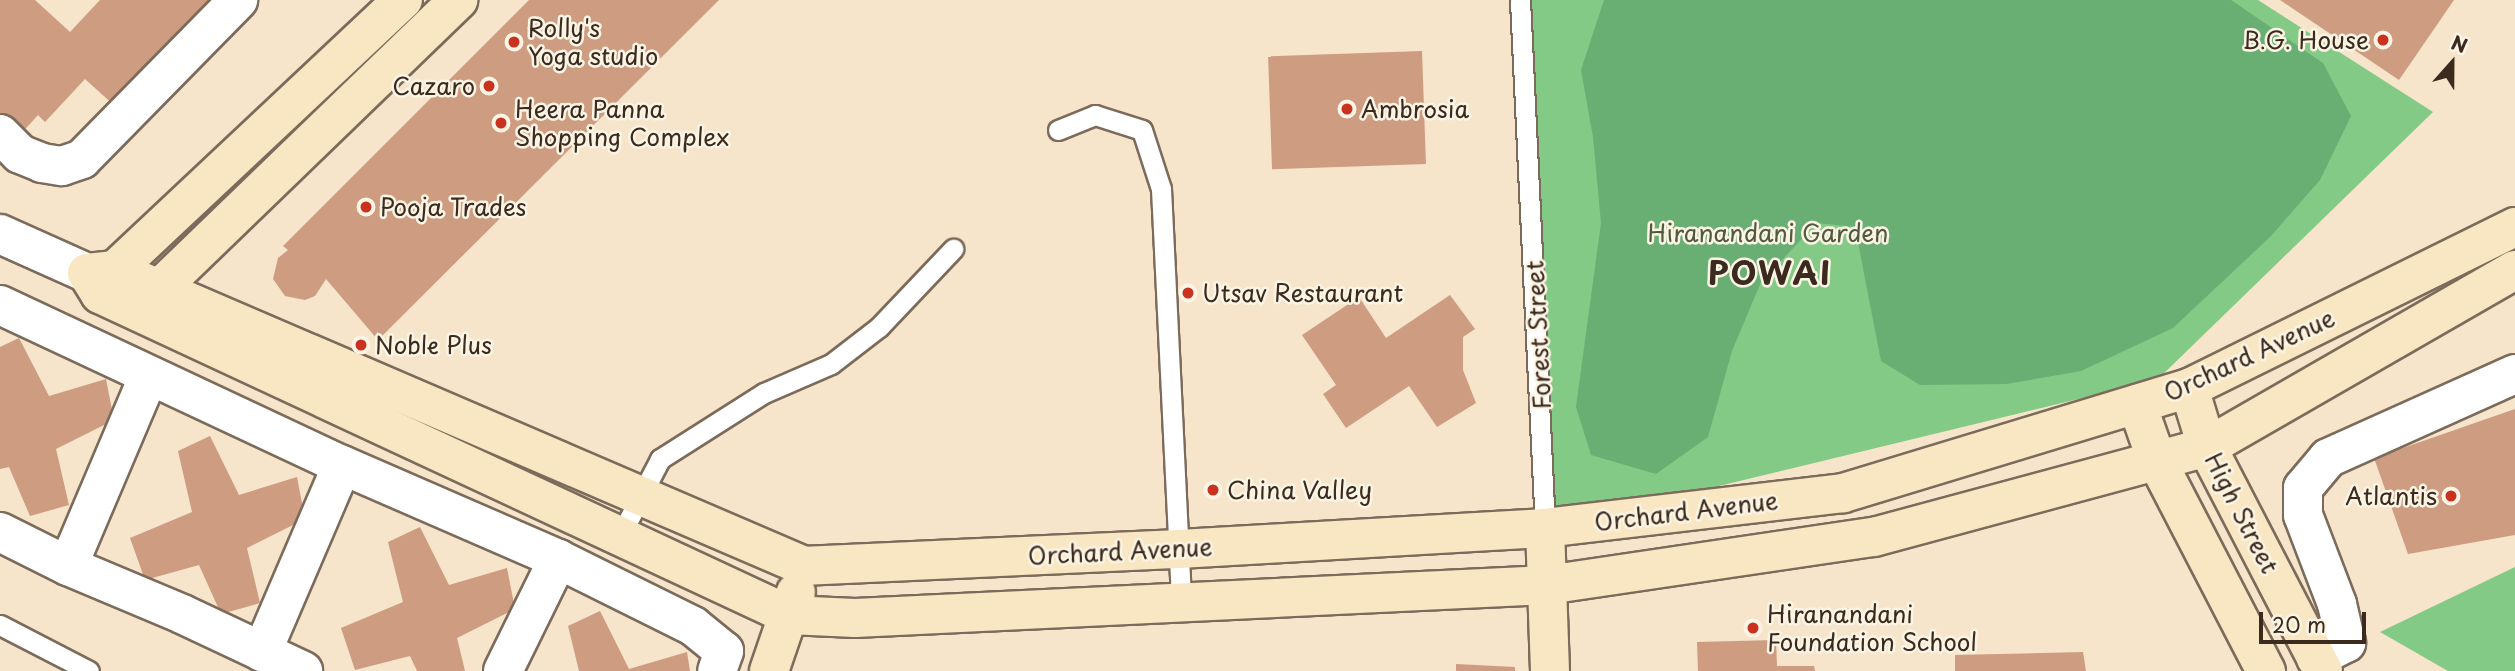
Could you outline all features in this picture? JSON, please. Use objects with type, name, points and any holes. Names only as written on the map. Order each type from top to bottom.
[{"type":"street","points":[[0,134],[20,154],[42,163],[62,166],[82,159],[238,0]]},
{"type":"street","points":[[101,279],[212,180],[403,0]]},
{"type":"street","points":[[149,302],[458,0]]},
{"type":"street","points":[[212,180],[243,208]]},
{"type":"street","name":"Orchard Avenue","points":[[804,566],[1177,549],[1545,528],[1843,493],[2189,388],[2515,227]]},
{"type":"street","points":[[0,234],[149,302],[620,536],[789,615]]},
{"type":"street","name":"Orchard Avenue","points":[[789,615],[855,618],[1547,585],[1874,537],[2207,447],[2515,270]]},
{"type":"street","points":[[149,302],[639,496],[804,566],[769,671]]},
{"type":"street","points":[[0,305],[342,465],[558,559],[693,626],[724,651],[717,671]]},
{"type":"street","points":[[2319,664],[2346,643],[2337,604],[2303,515],[2303,488],[2328,458],[2515,374]]},
{"type":"street","points":[[68,566],[149,375]]},
{"type":"street","name":"High Street","points":[[2189,388],[2207,447],[2319,664]]},
{"type":"street","points":[[2137,404],[2157,461],[2266,671]]},
{"type":"street","points":[[262,652],[342,465]]},
{"type":"street","name":"Forest Street","points":[[1545,528],[1550,671]]},
{"type":"street","points":[[0,532],[68,566],[303,671]]},
{"type":"street","points":[[503,671],[558,559]]},
{"type":"lane","name":"Forest Street","points":[[1520,0],[1545,528]]},
{"type":"lane","points":[[1058,130],[1095,115],[1142,130],[1161,189],[1181,604]]},
{"type":"lane","points":[[620,536],[660,459],[764,393],[831,364],[879,327],[953,249]]},
{"type":"lane","points":[[0,625],[89,671]]},
{"type":"green space","name":"Hiranandani Garden","points":[[1520,0],[2258,0],[2433,112],[2157,380],[1545,528]]},
{"type":"green space","name":"Hiranandani Garden","points":[[1604,0],[2231,0],[2323,63],[2351,116],[2320,180],[2271,236],[2173,328],[2081,371],[2006,384],[1920,385],[1881,361],[1855,227],[1817,223],[1761,282],[1732,351],[1708,437],[1656,474],[1591,455],[1576,407],[1601,223],[1593,137],[1581,70]]},
{"type":"green space","points":[[2515,567],[2515,671],[2448,671],[2380,632]]},
{"type":"building","points":[[0,0],[35,0],[70,32],[100,0],[215,0],[116,107],[85,79],[45,122],[38,115],[17,138],[0,121]]},
{"type":"building","name":"Heera Panna Shopping Complex","points":[[529,0],[719,0],[378,340],[326,279],[315,296],[305,300],[285,296],[273,279],[278,258],[288,250],[283,246]]},
{"type":"building","name":"B.G. House","points":[[2280,0],[2454,0],[2399,80]]},
{"type":"building","name":"Ambrosia","points":[[1422,51],[1426,164],[1272,169],[1268,56]]},
{"type":"building","points":[[1450,295],[1475,329],[1463,337],[1463,370],[1476,403],[1437,427],[1409,386],[1346,428],[1323,394],[1336,385],[1302,335],[1359,297],[1386,338]]},
{"type":"building","points":[[19,338],[49,396],[106,379],[114,420],[56,449],[69,505],[30,516],[9,467],[0,469],[0,347]]},
{"type":"building","name":"Atlantis","points":[[2515,409],[2515,535],[2408,554],[2374,458]]},
{"type":"building","points":[[210,436],[239,495],[297,477],[305,519],[247,548],[260,603],[221,614],[199,565],[145,580],[130,538],[192,512],[178,451]]},
{"type":"building","points":[[420,527],[449,585],[507,568],[515,609],[457,638],[465,671],[417,671],[410,656],[355,670],[341,628],[403,602],[388,542]]},
{"type":"building","points":[[600,611],[629,669],[687,652],[690,671],[579,671],[568,626]]},
{"type":"building","name":"Hiranandani Foundation School","points":[[1776,640],[1777,666],[1814,666],[1815,671],[1698,671],[1697,642]]},
{"type":"building","points":[[2083,652],[2086,671],[1955,671],[1955,655]]},
{"type":"building","points":[[1456,664],[1515,667],[1515,671],[1456,671]]},
{"type":"place","name":"B.G. House","points":[[2383,40]]},
{"type":"place","name":"Rolly's Yoga studio","points":[[514,42]]},
{"type":"place","name":"Cazaro","points":[[489,86]]},
{"type":"place","name":"Ambrosia","points":[[1347,109]]},
{"type":"place","name":"Heera Panna Shopping Complex","points":[[501,123]]},
{"type":"place","name":"Pooja Trades","points":[[366,207]]},
{"type":"place","name":"Utsav Restaurant","points":[[1188,293]]},
{"type":"place","name":"Noble Plus","points":[[361,345]]},
{"type":"place","name":"China Valley","points":[[1213,490]]},
{"type":"place","name":"Atlantis","points":[[2451,496]]},
{"type":"place","name":"Hiranandani Foundation School","points":[[1753,628]]},
{"type":"district","name":"POWAI","points":[[1770,272]]}]
